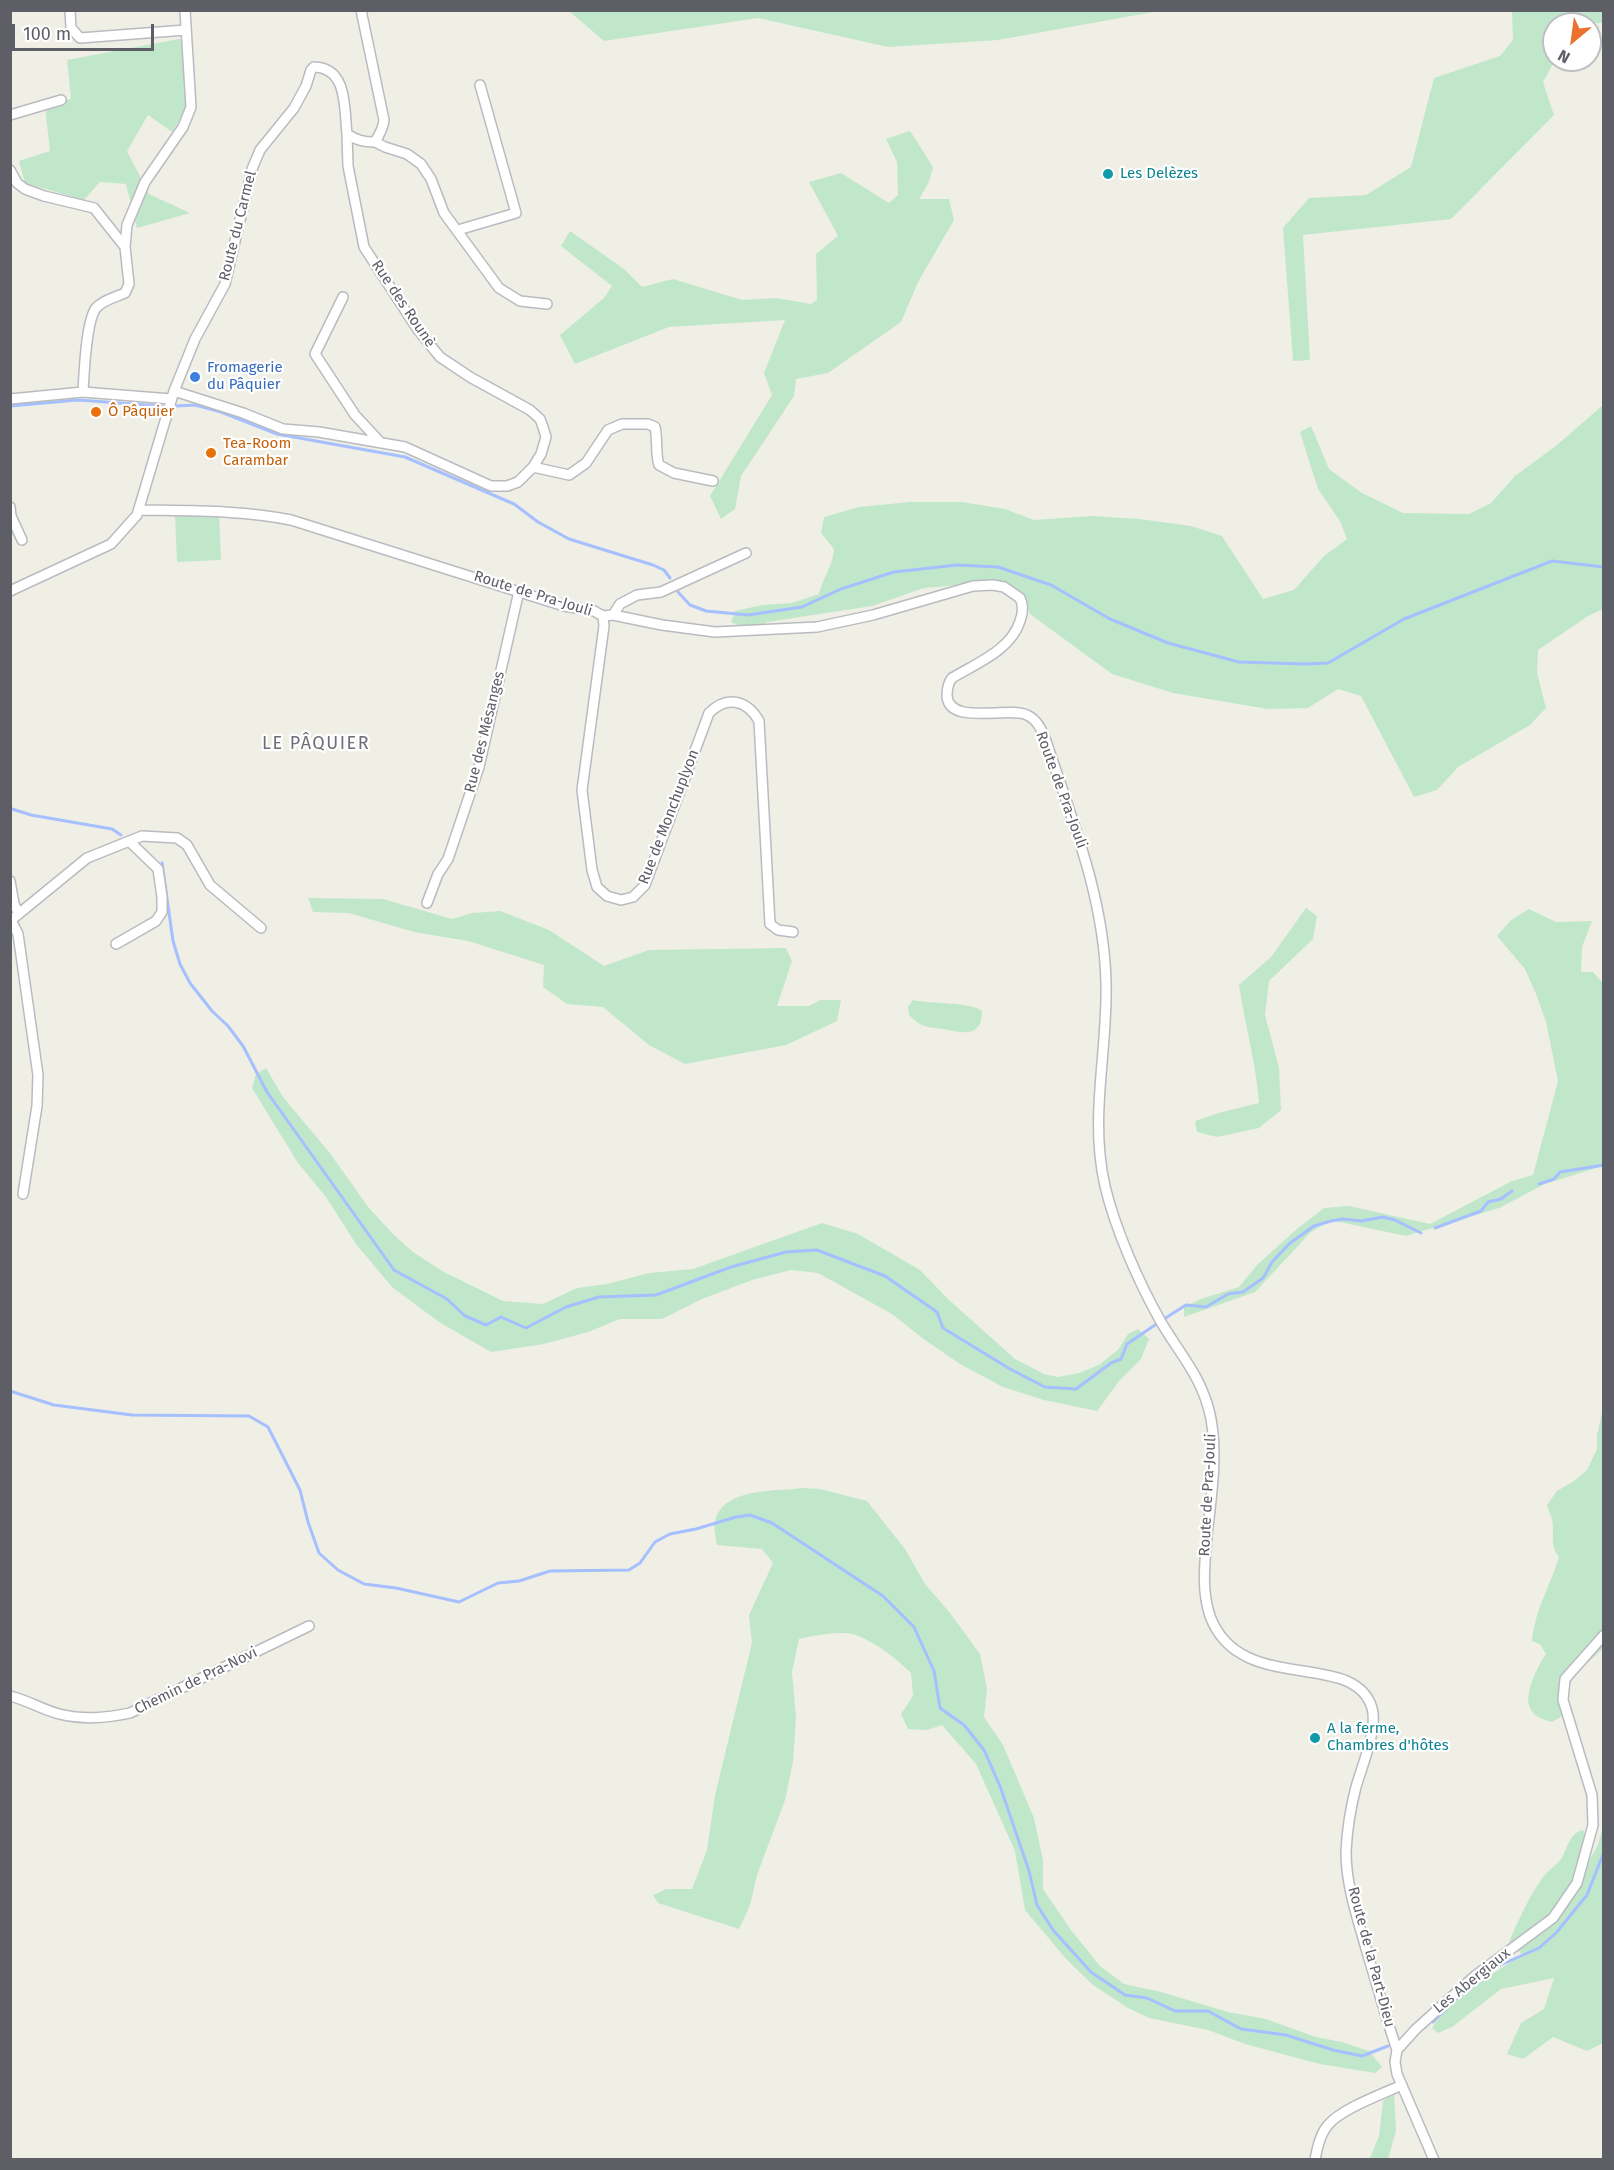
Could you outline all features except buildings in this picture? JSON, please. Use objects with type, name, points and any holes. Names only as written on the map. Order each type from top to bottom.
[{"type":"street","points":[[70,10],[71,28],[80,38],[186,30]]},
{"type":"street","points":[[83,392],[91,320],[97,308],[108,300],[126,293],[129,284],[125,247],[127,225],[145,182],[183,127],[191,107],[185,10]]},
{"type":"street","points":[[361,10],[384,120],[384,127],[375,142]]},
{"type":"street","name":"Route du Carmel","points":[[173,395],[195,339],[225,284],[252,169],[260,150],[294,108],[314,67],[331,70],[338,77],[342,88],[347,134]]},
{"type":"street","points":[[458,230],[516,213],[480,85]]},
{"type":"street","points":[[10,115],[61,100]]},
{"type":"street","points":[[347,134],[356,140],[375,142],[407,154],[422,164],[431,179],[444,213],[499,288],[519,301],[547,304]]},
{"type":"street","name":"Rue des Rounè","points":[[10,399],[83,392],[173,395],[243,413],[283,429],[319,432],[405,447],[491,486],[507,486],[518,482],[533,467],[541,454],[546,437],[540,419],[530,410],[470,377],[440,357],[418,330],[364,246],[348,166],[347,134]]},
{"type":"street","points":[[11,172],[25,189],[94,208],[125,247]]},
{"type":"street","points":[[343,297],[315,354],[355,415],[381,443]]},
{"type":"street","points":[[10,591],[111,544],[132,522],[139,510],[173,395]]},
{"type":"street","points":[[533,467],[569,475],[586,463],[608,430],[622,424],[648,424],[655,427],[658,436],[656,455],[659,465],[674,473],[713,481]]},
{"type":"street","points":[[10,507],[11,516],[22,540]]},
{"type":"street","name":"Route de Pra-Jouli","points":[[139,510],[221,511],[261,514],[291,520],[564,606],[594,610],[608,616],[715,632],[818,627],[883,612],[973,586],[1004,587],[1020,598],[1023,608],[1014,635],[1009,642],[984,660],[952,678],[948,686],[947,698],[955,709],[964,712],[1024,713],[1037,723],[1046,741],[1089,870],[1100,915],[1106,986],[1097,1125],[1105,1186],[1117,1226],[1136,1270],[1161,1322],[1194,1370],[1212,1423],[1214,1439],[1212,1477],[1204,1574],[1209,1612],[1224,1639],[1248,1658],[1269,1666],[1336,1677],[1353,1684],[1365,1694],[1374,1715],[1355,1792]]},
{"type":"street","points":[[608,616],[620,604],[637,595],[661,592],[746,553]]},
{"type":"street","name":"Rue des Mésanges","points":[[427,903],[438,874],[448,859],[479,767],[519,591]]},
{"type":"street","name":"Rue de Monchuplyon","points":[[608,616],[604,626],[582,790],[592,870],[597,887],[607,896],[621,900],[633,897],[645,885],[709,713],[717,705],[728,702],[740,704],[752,709],[759,721],[770,924],[778,930],[794,932]]},
{"type":"street","points":[[14,918],[87,858],[142,836],[177,838],[188,845],[210,885],[261,928]]},
{"type":"street","points":[[117,944],[156,921],[162,912],[158,869],[129,841]]},
{"type":"street","points":[[10,881],[38,1075],[37,1106],[23,1194]]},
{"type":"street","name":"Chemin de Pra-Novi","points":[[10,1696],[58,1714],[103,1719],[130,1713],[309,1626]]},
{"type":"street","name":"Les Abergiaux","points":[[1397,2050],[1416,2029],[1476,1975],[1553,1918],[1577,1883],[1593,1825],[1592,1795],[1563,1700],[1566,1679],[1604,1635]]},
{"type":"street","name":"Route de la Part-Dieu","points":[[1355,1792],[1346,1852],[1353,1902],[1397,2050],[1395,2067],[1434,2160]]},
{"type":"street","points":[[1315,2160],[1322,2135],[1331,2121],[1364,2102],[1402,2085]]},
{"type":"green space","points":[[569,11],[1159,11],[998,40],[888,47],[758,18],[604,41]]},
{"type":"green space","points":[[1512,11],[1603,11],[1602,23],[1602,12],[1542,12],[1542,72],[1548,72],[1543,82],[1554,115],[1451,219],[1303,235],[1310,360],[1293,361],[1283,228],[1309,198],[1366,195],[1411,167],[1434,78],[1500,56],[1513,40]]},
{"type":"green space","points":[[184,38],[187,107],[172,132],[148,115],[127,151],[149,194],[190,213],[137,228],[126,184],[100,182],[84,200],[25,183],[19,161],[50,151],[45,106],[71,99],[67,60]]},
{"type":"green space","points":[[910,131],[933,167],[929,182],[919,199],[949,199],[954,220],[918,282],[901,322],[828,373],[796,379],[794,396],[741,476],[735,509],[721,519],[710,496],[772,395],[764,373],[785,320],[669,327],[575,364],[560,335],[604,298],[612,286],[561,246],[570,231],[624,269],[642,287],[673,279],[742,300],[776,298],[811,304],[817,300],[816,254],[838,236],[809,182],[841,173],[889,203],[898,195],[897,162],[886,139]]},
{"type":"green space","points":[[1603,405],[1603,609],[1588,616],[1538,650],[1537,673],[1546,708],[1530,725],[1458,767],[1437,790],[1414,797],[1361,696],[1338,689],[1308,708],[1268,709],[1173,693],[1112,674],[1030,614],[1024,594],[995,582],[924,588],[872,606],[767,622],[750,631],[731,622],[735,611],[762,605],[792,603],[819,594],[832,561],[834,549],[821,533],[824,517],[859,507],[910,502],[962,502],[1005,509],[1034,520],[1092,516],[1191,526],[1222,536],[1263,599],[1294,590],[1324,556],[1347,539],[1340,521],[1318,489],[1300,432],[1311,426],[1329,469],[1362,493],[1403,513],[1469,514],[1491,503],[1515,476],[1557,445]]},
{"type":"green space","points":[[219,513],[221,560],[177,562],[175,515]]},
{"type":"green space","points":[[308,898],[383,899],[452,919],[472,913],[500,911],[549,930],[604,966],[649,950],[786,948],[792,961],[777,1006],[809,1006],[820,1000],[841,1000],[837,1021],[786,1045],[685,1064],[649,1045],[603,1007],[567,1004],[543,987],[544,965],[468,941],[414,932],[349,913],[313,912]]},
{"type":"green space","points":[[1306,908],[1317,916],[1313,939],[1269,981],[1265,1015],[1279,1068],[1281,1110],[1259,1128],[1217,1137],[1197,1132],[1195,1121],[1259,1103],[1239,985],[1271,957]]},
{"type":"green space","points":[[1529,909],[1556,922],[1592,921],[1582,947],[1581,972],[1593,972],[1603,983],[1603,1166],[1545,1184],[1499,1208],[1406,1236],[1330,1220],[1310,1233],[1255,1292],[1184,1317],[1184,1307],[1239,1287],[1258,1264],[1324,1208],[1349,1206],[1430,1224],[1512,1181],[1533,1175],[1558,1081],[1546,1022],[1536,994],[1525,969],[1497,936],[1511,920]]},
{"type":"green space","points":[[913,1000],[977,1008],[982,1011],[979,1026],[970,1032],[958,1032],[926,1026],[909,1015],[908,1007]]},
{"type":"green space","points":[[266,1068],[283,1097],[329,1152],[369,1208],[394,1235],[413,1252],[442,1271],[503,1301],[543,1304],[577,1288],[607,1284],[649,1273],[693,1269],[822,1223],[858,1234],[920,1270],[948,1299],[1015,1359],[1044,1374],[1058,1377],[1079,1373],[1099,1365],[1118,1350],[1128,1334],[1138,1329],[1149,1339],[1141,1359],[1120,1380],[1097,1411],[1044,1400],[1003,1387],[960,1364],[892,1314],[818,1273],[791,1270],[752,1280],[702,1299],[662,1319],[620,1319],[588,1332],[544,1344],[491,1352],[439,1322],[392,1287],[356,1244],[326,1197],[298,1163],[252,1088],[256,1074]]},
{"type":"green space","points":[[1603,1408],[1603,1648],[1577,1673],[1570,1687],[1569,1710],[1552,1722],[1540,1718],[1531,1710],[1528,1697],[1535,1673],[1546,1654],[1540,1644],[1532,1641],[1534,1630],[1539,1608],[1559,1557],[1553,1544],[1553,1524],[1547,1505],[1557,1491],[1587,1470],[1597,1449],[1597,1435]]},
{"type":"green space","points":[[820,1489],[867,1501],[905,1549],[925,1584],[980,1654],[987,1689],[984,1717],[1003,1745],[1034,1818],[1043,1860],[1043,1889],[1071,1930],[1100,1966],[1124,1984],[1161,1992],[1228,2012],[1266,2019],[1316,2037],[1342,2042],[1369,2051],[1382,2067],[1375,2073],[1320,2064],[1245,2044],[1208,2030],[1149,2018],[1128,2008],[1093,1985],[1066,1959],[1025,1910],[1015,1851],[976,1764],[942,1725],[927,1730],[908,1729],[901,1714],[913,1696],[911,1673],[892,1656],[856,1635],[828,1634],[799,1639],[792,1672],[796,1718],[793,1762],[785,1800],[757,1875],[750,1905],[739,1929],[658,1903],[653,1895],[666,1889],[692,1889],[707,1850],[715,1795],[752,1643],[749,1615],[773,1563],[762,1549],[717,1545],[715,1521],[720,1510],[728,1502],[739,1497],[765,1491]]},
{"type":"green space","points":[[1603,1826],[1603,2043],[1587,2051],[1553,2037],[1523,2059],[1507,2054],[1521,2023],[1544,2009],[1554,1978],[1501,1989],[1452,2027],[1438,2033],[1432,2028],[1451,2005],[1473,1987],[1523,1955],[1509,1943],[1534,1890],[1561,1859],[1575,1834],[1583,1830],[1586,1836],[1586,1866],[1598,1845]]},
{"type":"green space","points":[[1394,2091],[1396,2131],[1388,2159],[1369,2160],[1379,2136],[1383,2101]]},
{"type":"waterway","points":[[10,406],[78,400],[161,406]]},
{"type":"waterway","points":[[176,406],[195,405],[221,412],[277,434],[405,457],[514,504],[538,522],[569,539],[653,565],[664,570],[670,578]]},
{"type":"waterway","points":[[678,592],[690,605],[706,611],[748,615],[802,607],[841,589],[894,572],[957,565],[998,567],[1051,585],[1110,619],[1168,643],[1239,662],[1305,664],[1328,663],[1404,619],[1552,561],[1604,567]]},
{"type":"waterway","points":[[12,809],[31,815],[112,829],[121,835]]},
{"type":"waterway","points":[[162,863],[173,941],[180,964],[190,983],[243,1046],[267,1092],[394,1270],[447,1299],[465,1316],[486,1325],[501,1317],[526,1328],[566,1307],[599,1297],[656,1295],[731,1267],[786,1252],[817,1250],[885,1276],[937,1312],[943,1328],[1010,1369],[1045,1387],[1076,1389],[1111,1363],[1121,1359],[1127,1344],[1155,1325]]},
{"type":"waterway","points":[[1539,1184],[1554,1179],[1560,1172],[1604,1165]]},
{"type":"waterway","points":[[1435,1228],[1481,1211],[1488,1202],[1501,1199],[1512,1191]]},
{"type":"waterway","points":[[1164,1319],[1186,1305],[1206,1307],[1228,1294],[1243,1292],[1263,1278],[1272,1262],[1290,1243],[1314,1226],[1343,1219],[1361,1221],[1383,1217],[1395,1220],[1421,1233]]},
{"type":"waterway","points":[[10,1391],[54,1405],[132,1415],[249,1416],[268,1427],[300,1490],[319,1553],[338,1570],[364,1584],[396,1588],[459,1602],[498,1583],[519,1581],[550,1571],[629,1570],[640,1563],[655,1542],[670,1534],[736,1517],[750,1515],[772,1523],[883,1596],[914,1627],[934,1671],[940,1708],[964,1725],[984,1750],[1000,1786],[1029,1871],[1037,1905],[1053,1930],[1091,1972],[1125,1995],[1147,1998],[1175,2011],[1208,2011],[1241,2029],[1286,2035],[1333,2050],[1362,2056],[1388,2046]]},
{"type":"waterway","points":[[1472,1984],[1498,1966],[1539,1948],[1556,1933],[1587,1895],[1604,1852]]},
{"type":"waterway","points":[[1433,2022],[1455,2000]]},
{"type":"place","name":"Les Delèzes","points":[[1108,174]]},
{"type":"place","name":"Fromagerie du Pâquier","points":[[195,377]]},
{"type":"place","name":"Ô Pâquier","points":[[96,412]]},
{"type":"place","name":"Tea-Room Carambar","points":[[211,453]]},
{"type":"place","name":"A la ferme, Chambres d'hôtes","points":[[1315,1738]]},
{"type":"district","name":"LE PÂQUIER","points":[[316,744]]}]
